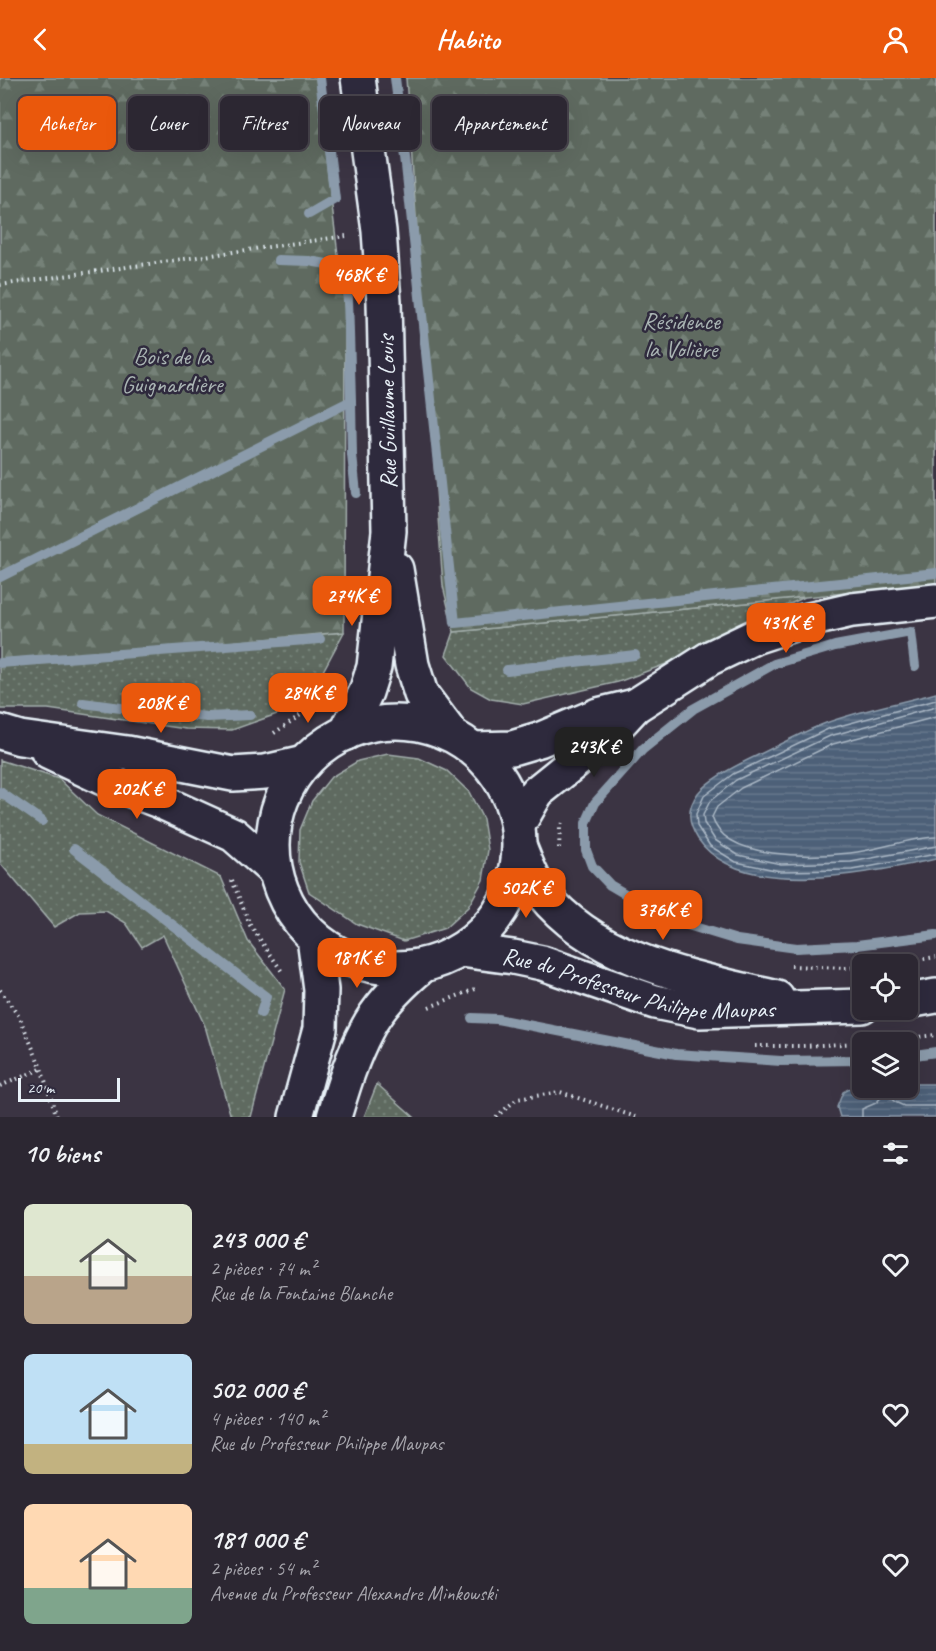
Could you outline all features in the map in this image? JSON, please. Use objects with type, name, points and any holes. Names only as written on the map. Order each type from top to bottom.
[{"type":"street","name":"Rue Guillaume Louis","points":[[346,733],[366,692],[374,667],[389,531],[387,373],[379,231],[358,78]]},
{"type":"street","name":"Rue Guillaume Louis","points":[[389,531],[412,666],[420,694],[462,741]]},
{"type":"street","points":[[334,1117],[350,1066],[368,1027],[403,982],[422,966],[461,950],[485,931],[504,907],[515,879],[519,836],[537,792],[608,735],[635,706],[710,658],[754,637],[800,622],[852,610],[936,601]]},
{"type":"street","points":[[422,966],[393,968],[364,964],[337,954],[314,937],[296,918],[283,896],[275,871],[273,842],[277,813],[287,786],[304,763],[323,745],[371,724],[399,722],[426,725],[462,741],[512,748],[539,740],[598,715],[635,706]]},
{"type":"street","points":[[10,735],[127,753],[233,774],[265,772],[304,763]]},
{"type":"street","points":[[10,735],[234,835],[275,871]]},
{"type":"street","name":"Rue du Professeur Philippe Maupas","points":[[462,741],[495,770],[510,796],[519,836],[533,879],[541,892],[561,914],[600,942],[664,969],[817,1007]]},
{"type":"street","points":[[296,1117],[320,1029],[321,990],[314,937]]},
{"type":"street","name":"Rue du Professeur Philippe Maupas","points":[[461,950],[542,963],[655,1002],[699,1011],[852,1006]]},
{"type":"street","points":[[918,999],[936,996]]},
{"type":"path","points":[[0,285],[379,231]]},
{"type":"path","points":[[272,734],[326,697]]},
{"type":"path","points":[[559,853],[560,828],[566,813]]},
{"type":"path","points":[[230,874],[250,926],[288,980]]},
{"type":"path","points":[[918,960],[936,957]]},
{"type":"path","name":"Rue du Professeur Philippe Maupas","points":[[787,965],[852,968]]},
{"type":"path","points":[[422,1010],[485,987]]},
{"type":"path","points":[[0,990],[20,1018],[41,1068],[57,1117]]},
{"type":"path","points":[[918,1037],[936,1035]]},
{"type":"path","points":[[0,1086],[41,1068]]},
{"type":"path","points":[[496,1117],[517,1099],[560,1092],[636,1117]]},
{"type":"green space","name":"Bois de la Guignardière","points":[[0,78],[316,78],[320,110],[320,150],[325,150],[345,311],[344,632],[0,662]]},
{"type":"green space","name":"Résidence la Volière","points":[[406,78],[936,78],[936,584],[454,632],[443,586],[411,150],[420,150],[420,96],[407,96]]},
{"type":"green space","points":[[805,597],[666,664],[618,682],[523,704],[491,699],[471,688],[446,655],[454,632]]},
{"type":"green space","points":[[344,632],[315,686],[277,714],[232,730],[186,729],[48,709],[0,709],[0,662]]},
{"type":"green space","points":[[388,754],[419,758],[447,771],[469,792],[483,819],[488,850],[483,880],[468,907],[445,928],[404,941],[357,924],[309,892],[299,862],[300,830],[312,801],[331,777],[358,761]]},
{"type":"green space","points":[[0,760],[59,779],[97,815],[221,877],[248,941],[285,989],[251,1117],[231,1117],[205,1026],[163,935],[142,947],[126,923],[106,911],[80,912],[54,927],[0,863]]},
{"type":"green space","points":[[377,1084],[414,1117],[364,1117]]},
{"type":"water","points":[[936,693],[936,859],[844,875],[810,878],[776,876],[744,871],[718,858],[698,839],[690,822],[690,811],[694,799],[703,787],[725,772],[799,734],[839,718]]},
{"type":"water","points":[[918,1084],[936,1084],[936,1117],[840,1117],[837,1107],[843,1092],[852,1087],[852,1098],[918,1098]]},
{"type":"waterway","points":[[309,214],[335,199],[320,78]]},
{"type":"waterway","points":[[395,78],[455,623],[936,573]]},
{"type":"waterway","points":[[0,577],[351,401],[345,267],[309,261],[278,260]]},
{"type":"waterway","points":[[351,401],[352,455],[356,493]]},
{"type":"waterway","points":[[915,666],[911,632],[835,646],[774,664],[693,709],[643,749],[595,803],[586,823],[586,850],[592,866],[610,885],[668,919],[737,940],[796,948],[857,945],[936,935]]},
{"type":"waterway","points":[[0,663],[320,639]]},
{"type":"waterway","points":[[507,670],[635,655]]},
{"type":"waterway","points":[[83,703],[208,717],[250,715]]},
{"type":"waterway","points":[[0,792],[42,821]]},
{"type":"waterway","points":[[74,849],[266,997],[261,1013]]},
{"type":"waterway","points":[[472,1018],[497,1019],[676,1054],[781,1061],[852,1060]]},
{"type":"waterway","points":[[918,1055],[936,1052]]}]
